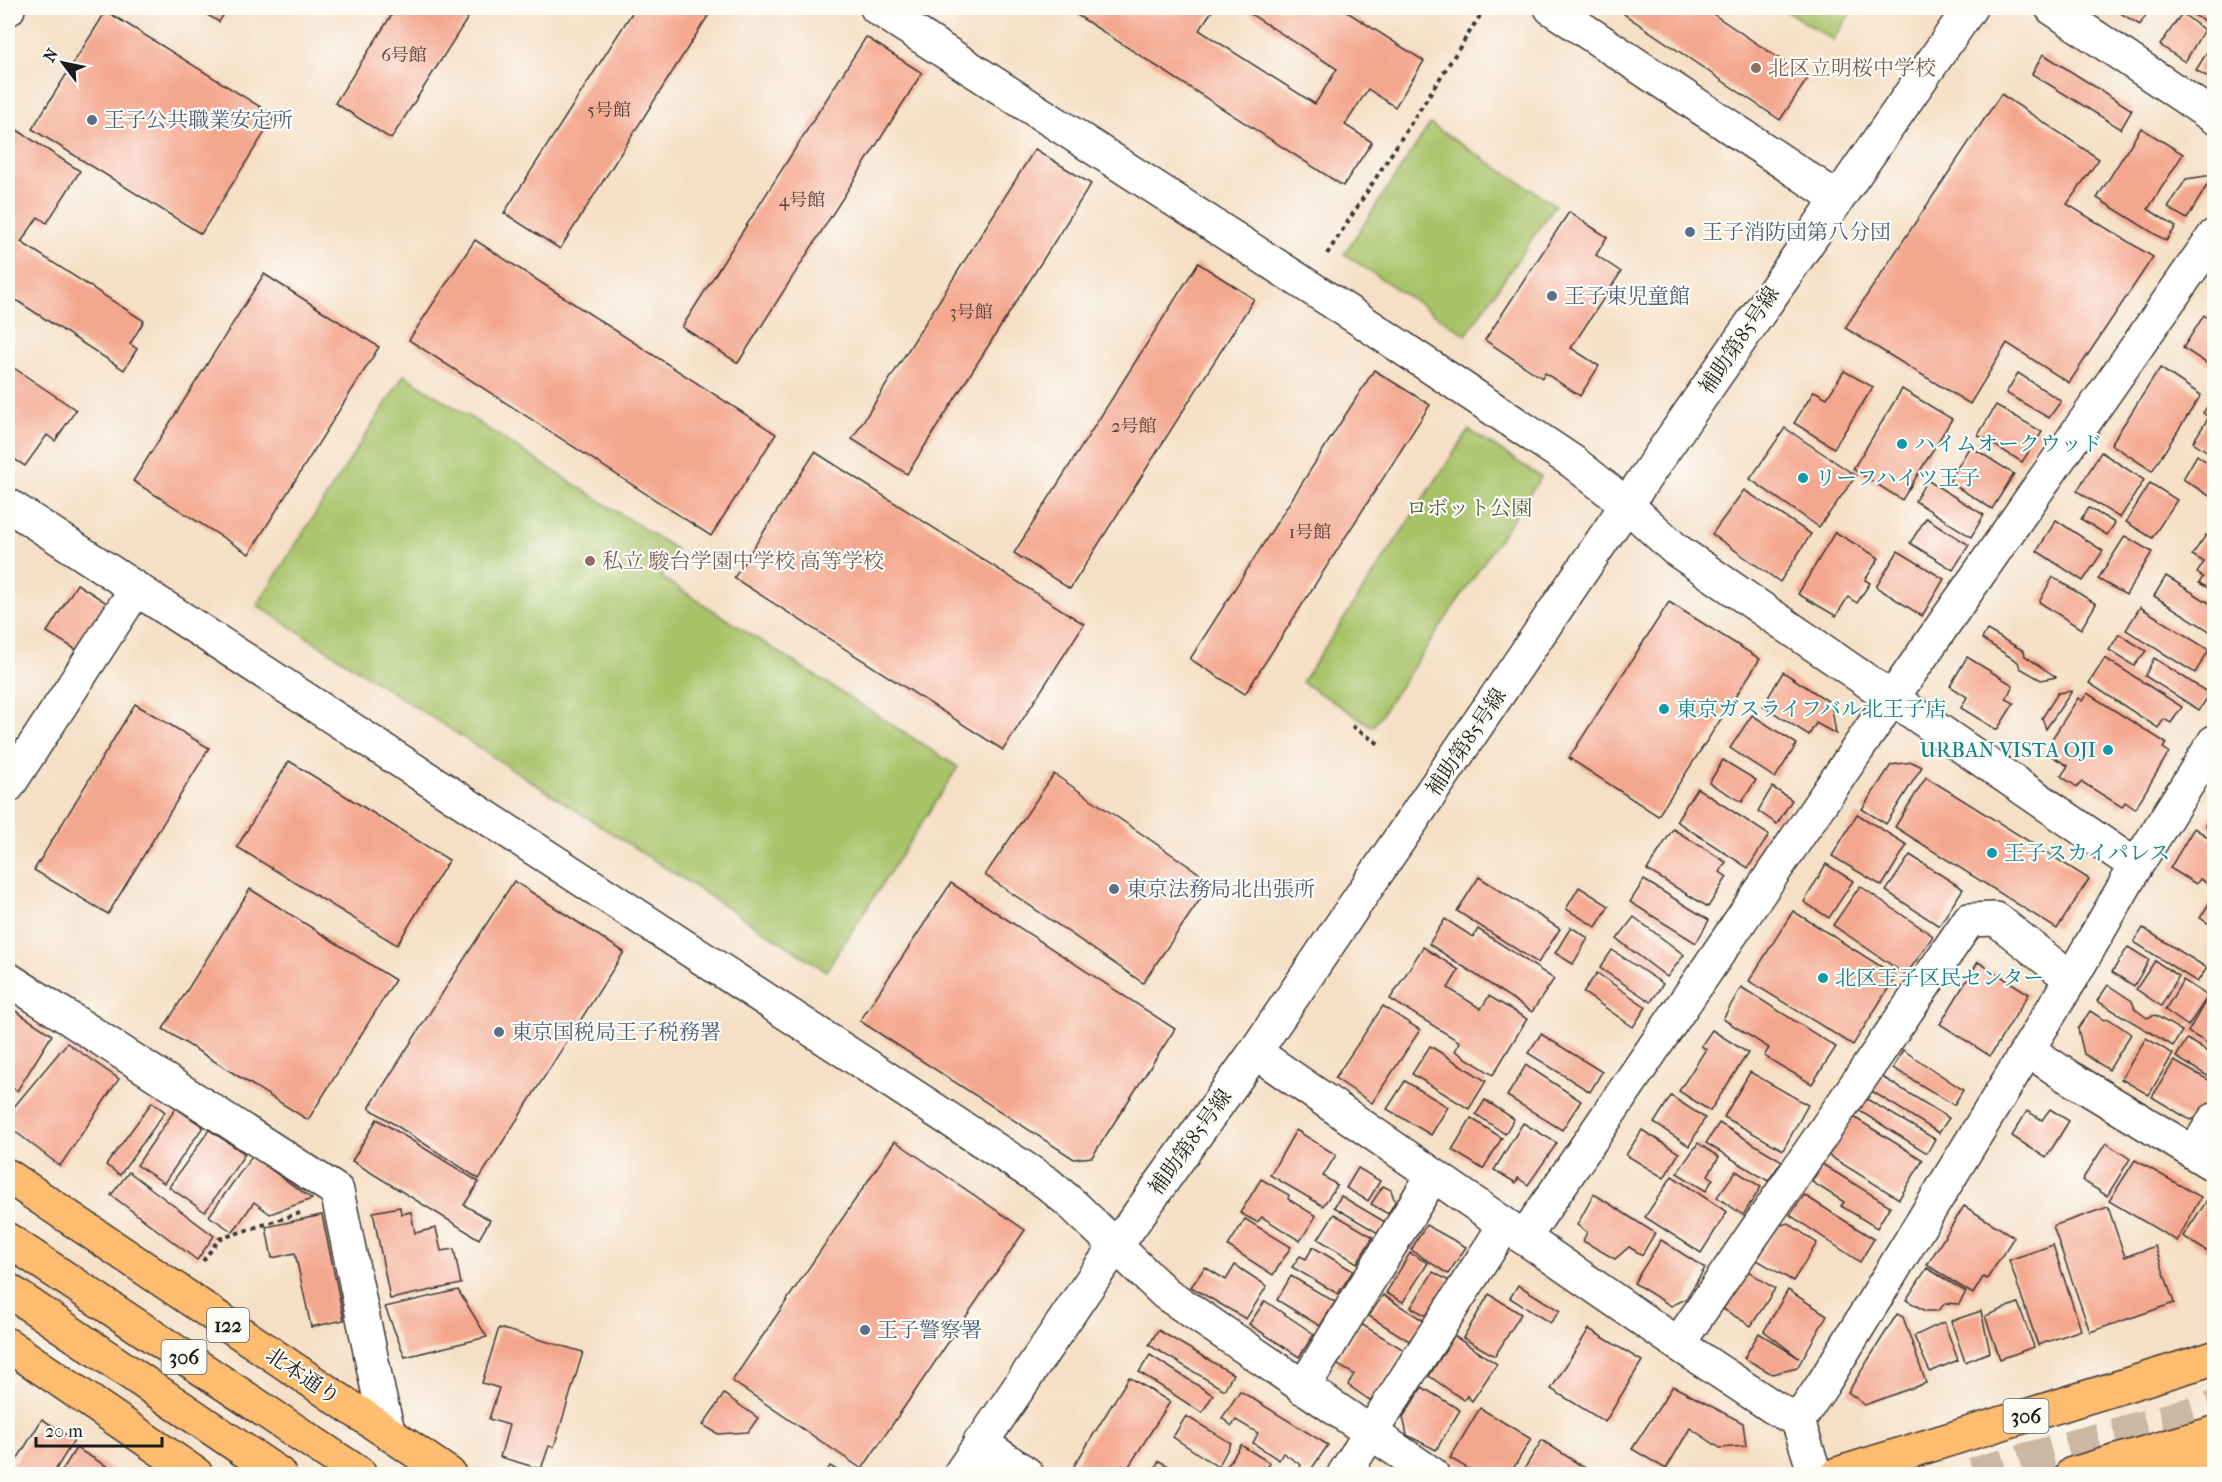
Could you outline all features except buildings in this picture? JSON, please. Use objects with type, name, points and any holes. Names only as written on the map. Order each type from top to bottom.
[{"type":"main road","name":"北本通り","points":[[8,1176],[449,1474]]},
{"type":"main road","name":"306","points":[[8,1240],[360,1474]]},
{"type":"main road","name":"306","points":[[8,1290],[279,1474]]},
{"type":"main road","points":[[8,1346],[196,1474]]},
{"type":"main road","name":"306","points":[[1837,1474],[2214,1358]]},
{"type":"main road","points":[[2072,1474],[2214,1433]]},
{"type":"main road","points":[[2163,1474],[2214,1460]]},
{"type":"street","points":[[877,8],[1359,319],[1574,462],[1627,505],[1675,549],[2136,866]]},
{"type":"street","points":[[1551,8],[1837,198]]},
{"type":"street","name":"補助第85号線","points":[[960,1474],[1116,1246],[1255,1052],[1837,198],[1970,8]]},
{"type":"street","points":[[2052,8],[2214,117]]},
{"type":"street","points":[[1344,1474],[1893,697],[2214,236]]},
{"type":"street","points":[[8,505],[1047,1183],[1165,1293],[1432,1474]]},
{"type":"street","points":[[8,786],[136,589]]},
{"type":"street","points":[[1798,1421],[2072,980],[2136,866],[2214,742]]},
{"type":"street","points":[[1678,1344],[1969,920],[1996,919],[2072,980]]},
{"type":"street","points":[[8,979],[338,1191],[389,1434]]},
{"type":"street","points":[[2028,1050],[2204,1159],[2214,1120]]},
{"type":"street","points":[[1255,1052],[1678,1344],[1798,1421],[1815,1474]]},
{"type":"street","points":[[1303,1388],[1433,1175]]},
{"type":"street","points":[[981,1442],[1027,1474]]},
{"type":"path","points":[[1322,262],[1485,8]]},
{"type":"path","points":[[1352,726],[1382,746]]},
{"type":"path","points":[[201,1263],[219,1239],[320,1207],[338,1191]]},
{"type":"green space","points":[[1781,8],[1854,8],[1833,40]]},
{"type":"green space","points":[[1430,124],[1555,205],[1466,335],[1344,254]]},
{"type":"green space","points":[[404,375],[677,550],[661,577],[958,767],[826,971],[257,605]]},
{"type":"green space","name":"ロボット公園","points":[[1469,430],[1541,477],[1373,727],[1302,682]]},
{"type":"tunnel","points":[[1973,1474],[2214,1407]]},
{"type":"place","name":"北区立明桜中学校","points":[[1756,68]]},
{"type":"place","name":"王子公共職業安定所","points":[[92,120]]},
{"type":"place","name":"王子消防団第八分団","points":[[1690,232]]},
{"type":"place","name":"王子東児童館","points":[[1552,296]]},
{"type":"place","name":"ハイムオークウッド","points":[[1902,444]]},
{"type":"place","name":"リーフハイツ王子","points":[[1803,478]]},
{"type":"place","name":"私立 駿台学園中学校 高等学校","points":[[590,561]]},
{"type":"place","name":"東京ガスライフバル北王子店","points":[[1664,709]]},
{"type":"place","name":"URBAN VISTA OJI","points":[[2108,750]]},
{"type":"place","name":"王子スカイパレス","points":[[1992,853]]},
{"type":"place","name":"東京法務局北出張所","points":[[1114,889]]},
{"type":"place","name":"北区王子区民センター","points":[[1823,978]]},
{"type":"place","name":"東京国税局王子税務署","points":[[499,1032]]},
{"type":"place","name":"王子警察署","points":[[865,1330]]}]
